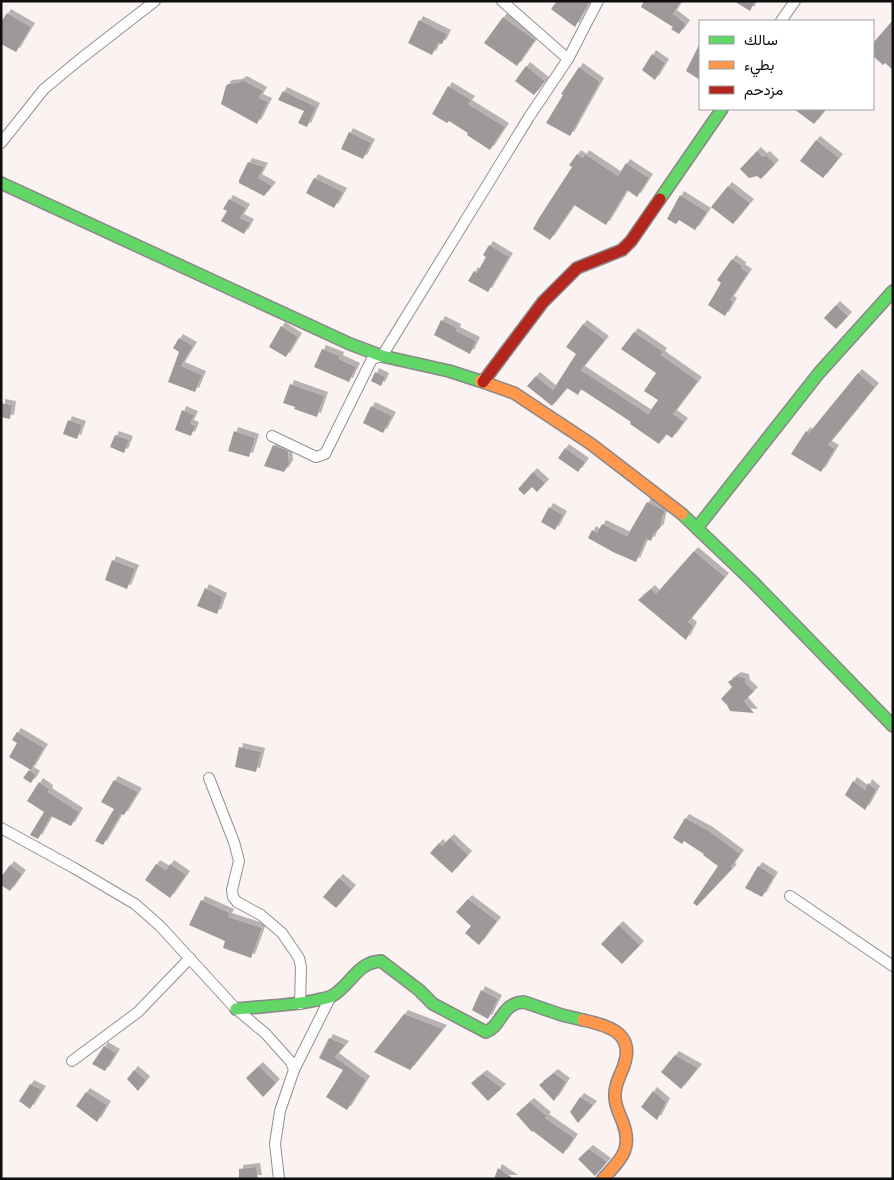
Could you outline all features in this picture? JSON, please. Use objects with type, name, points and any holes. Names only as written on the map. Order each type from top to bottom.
[{"type":"street","points":[[1,143],[44,89],[155,1]]},
{"type":"street","points":[[502,1],[568,59]]},
{"type":"street","points":[[272,436],[316,457],[325,454],[372,359],[382,356],[529,117],[568,59],[598,1]]},
{"type":"street","points":[[781,20],[795,1]]},
{"type":"street","points":[[483,382],[543,302],[570,274],[584,265],[626,248],[721,110]]},
{"type":"street","points":[[1,183],[350,344],[382,356],[449,372],[514,393],[591,444],[676,508],[753,582],[893,726]]},
{"type":"street","points":[[697,528],[813,380],[893,291]]},
{"type":"street","points":[[209,778],[234,842],[239,861],[232,890],[233,897],[237,902],[260,915],[282,933],[299,958],[301,967],[300,1004]]},
{"type":"street","points":[[1,828],[135,904],[160,926],[236,1009],[265,1033],[290,1062],[294,1070]]},
{"type":"street","points":[[790,896],[893,966]]},
{"type":"street","points":[[72,1061],[138,1012],[190,958]]},
{"type":"street","points":[[279,1179],[275,1144],[280,1111],[294,1070],[331,996],[366,963],[374,960],[381,961],[420,990],[433,1004],[486,1032],[491,1030],[512,1004],[518,1001],[610,1027],[626,1041],[628,1052],[626,1062],[614,1088],[616,1105],[628,1140],[626,1151],[603,1179]]},
{"type":"street","points":[[236,1009],[254,1006],[300,1004],[331,996]]},
{"type":"building","points":[[557,1],[590,1],[575,27],[551,9]]},
{"type":"building","points":[[644,1],[681,1],[673,14],[686,24],[679,34],[671,29],[673,27],[641,7]]},
{"type":"building","points":[[734,1],[755,1],[750,11]]},
{"type":"building","points":[[7,13],[31,27],[16,52],[1,44],[1,22]]},
{"type":"building","points":[[503,17],[535,40],[517,66],[484,43]]},
{"type":"building","points":[[419,20],[447,34],[442,44],[438,43],[432,55],[408,43]]},
{"type":"building","points":[[893,20],[893,70],[885,63],[883,65],[874,57],[874,42]]},
{"type":"building","points":[[699,45],[699,79],[686,71]]},
{"type":"building","points":[[652,54],[665,63],[655,80],[642,70]]},
{"type":"building","points":[[526,66],[545,81],[534,95],[515,81]]},
{"type":"building","points":[[579,67],[600,82],[570,136],[546,123],[563,95],[561,94]]},
{"type":"building","points":[[243,80],[263,91],[259,98],[268,102],[257,124],[221,104],[226,86]]},
{"type":"building","points":[[448,86],[471,100],[468,104],[505,127],[490,150],[449,121],[447,123],[432,114]]},
{"type":"building","points":[[283,91],[316,107],[307,127],[298,123],[304,111],[278,100]]},
{"type":"building","points":[[795,110],[825,110],[814,124]]},
{"type":"building","points":[[349,132],[371,143],[363,159],[341,149]]},
{"type":"building","points":[[816,140],[839,158],[823,178],[800,161]]},
{"type":"building","points":[[757,151],[763,157],[766,155],[775,164],[761,179],[757,176],[749,178],[740,169]]},
{"type":"building","points":[[577,154],[583,158],[585,154],[618,176],[626,163],[649,178],[637,197],[627,190],[606,225],[574,205],[550,240],[533,229],[572,167],[569,165]]},
{"type":"building","points":[[248,162],[264,167],[258,178],[272,186],[264,196],[239,183]]},
{"type":"building","points":[[314,178],[343,192],[334,208],[306,193]]},
{"type":"building","points":[[728,186],[750,203],[733,224],[711,207]]},
{"type":"building","points":[[680,195],[707,212],[695,230],[679,220],[676,224],[667,219]]},
{"type":"building","points":[[229,199],[246,208],[240,218],[250,223],[244,234],[221,221],[227,211],[223,209]]},
{"type":"building","points":[[489,245],[509,257],[488,292],[468,281],[474,271],[477,273],[486,257],[483,255]]},
{"type":"building","points":[[732,259],[748,273],[730,300],[733,302],[725,316],[708,305],[721,283],[717,280]]},
{"type":"building","points":[[836,305],[848,316],[836,329],[824,318]]},
{"type":"building","points":[[441,320],[457,328],[456,331],[476,341],[470,354],[434,335]]},
{"type":"building","points":[[583,324],[605,340],[581,370],[648,414],[658,400],[644,391],[656,373],[621,349],[634,332],[663,352],[661,355],[698,381],[673,414],[684,422],[672,438],[666,434],[659,444],[630,424],[631,422],[581,389],[578,395],[567,388],[552,406],[527,386],[536,376],[553,390],[576,354],[566,347]]},
{"type":"building","points":[[281,326],[298,337],[286,357],[269,347]]},
{"type":"building","points":[[179,338],[193,346],[181,366],[202,375],[195,392],[168,382],[179,352],[173,348]]},
{"type":"building","points":[[322,349],[340,356],[339,359],[356,367],[349,382],[314,367]]},
{"type":"building","points":[[375,372],[385,377],[381,386],[371,381]]},
{"type":"building","points":[[858,373],[875,387],[828,445],[835,449],[821,472],[791,454],[806,431],[809,433]]},
{"type":"building","points":[[290,384],[324,396],[317,417],[283,403]]},
{"type":"building","points":[[1,403],[12,405],[10,419],[1,417]]},
{"type":"building","points":[[371,406],[392,416],[383,433],[363,423]]},
{"type":"building","points":[[182,410],[194,415],[190,424],[195,426],[191,436],[175,430]]},
{"type":"building","points":[[68,420],[82,425],[77,439],[63,434]]},
{"type":"building","points":[[234,431],[255,438],[249,457],[228,451]]},
{"type":"building","points":[[115,435],[129,440],[124,453],[110,447]]},
{"type":"building","points":[[273,445],[288,451],[289,464],[284,472],[264,466]]},
{"type":"building","points":[[565,448],[585,462],[578,472],[558,458]]},
{"type":"building","points":[[533,472],[545,483],[537,492],[532,487],[524,495],[518,489]]},
{"type":"building","points":[[647,502],[665,511],[660,528],[654,533],[651,541],[646,539],[636,562],[588,538],[592,530],[597,533],[602,524],[627,536]]},
{"type":"building","points":[[549,507],[563,515],[555,530],[541,522]]},
{"type":"building","points":[[694,551],[725,577],[688,622],[693,626],[686,640],[638,600],[651,589],[656,594]]},
{"type":"building","points":[[112,560],[135,569],[127,589],[105,580]]},
{"type":"building","points":[[205,588],[223,597],[217,614],[197,606]]},
{"type":"building","points":[[737,676],[745,678],[746,684],[754,691],[744,701],[754,713],[730,711],[721,699],[732,687],[728,682]]},
{"type":"building","points":[[17,732],[44,748],[31,770],[9,757],[17,743],[12,740]]},
{"type":"building","points":[[239,747],[261,752],[256,772],[235,767]]},
{"type":"building","points":[[29,770],[36,775],[31,783],[23,778]]},
{"type":"building","points":[[114,780],[138,792],[124,815],[121,814],[103,845],[95,841],[114,809],[101,802]]},
{"type":"building","points":[[853,781],[865,790],[868,783],[876,790],[865,810],[845,795]]},
{"type":"building","points":[[39,782],[49,789],[48,792],[79,812],[71,826],[51,816],[38,839],[30,835],[44,812],[27,801]]},
{"type":"building","points":[[685,818],[709,831],[740,854],[731,867],[733,868],[697,906],[693,903],[718,866],[684,841],[682,844],[673,838]]},
{"type":"building","points":[[450,838],[468,855],[452,873],[430,853],[439,843],[442,846]]},
{"type":"building","points":[[156,864],[166,870],[170,864],[186,875],[170,898],[145,880]]},
{"type":"building","points":[[10,865],[22,874],[10,891],[1,885],[1,877]]},
{"type":"building","points":[[758,866],[774,876],[762,897],[745,888]]},
{"type":"building","points":[[339,878],[352,889],[336,908],[323,897]]},
{"type":"building","points":[[468,899],[497,921],[479,945],[465,933],[471,926],[456,912]]},
{"type":"building","points":[[201,900],[230,913],[228,917],[262,928],[251,958],[223,948],[225,941],[189,925]]},
{"type":"building","points":[[619,925],[640,945],[622,964],[601,944]]},
{"type":"building","points":[[481,990],[498,999],[488,1019],[472,1010]]},
{"type":"building","points":[[404,1014],[443,1029],[410,1070],[374,1052]]},
{"type":"building","points":[[329,1038],[345,1045],[335,1057],[366,1080],[347,1110],[326,1097],[343,1070],[319,1058]]},
{"type":"building","points":[[104,1046],[116,1053],[105,1071],[92,1064]]},
{"type":"building","points":[[675,1055],[698,1068],[681,1089],[661,1072]]},
{"type":"building","points":[[259,1066],[276,1083],[263,1097],[246,1078]]},
{"type":"building","points":[[134,1070],[146,1080],[138,1091],[127,1079]]},
{"type":"building","points":[[554,1073],[566,1082],[554,1101],[539,1085]]},
{"type":"building","points":[[483,1074],[502,1088],[488,1101],[471,1083]]},
{"type":"building","points":[[30,1084],[42,1090],[30,1109],[19,1101]]},
{"type":"building","points":[[653,1091],[666,1102],[657,1120],[641,1107]]},
{"type":"building","points":[[86,1092],[107,1105],[97,1122],[76,1106]]},
{"type":"building","points":[[580,1097],[593,1105],[578,1123],[570,1112]]},
{"type":"building","points":[[530,1102],[547,1116],[545,1118],[574,1138],[563,1154],[532,1132],[516,1114]]},
{"type":"building","points":[[589,1149],[607,1162],[595,1176],[578,1159]]},
{"type":"building","points":[[256,1167],[258,1179],[239,1179],[239,1169]]},
{"type":"building","points":[[498,1168],[514,1179],[494,1179]]},
{"type":"traffic: fast","points":[[660,199],[721,110]]},
{"type":"traffic: fast","points":[[1,183],[350,344],[382,356],[449,371],[480,381]]},
{"type":"traffic: fast","points":[[697,528],[819,373],[893,291]]},
{"type":"traffic: fast","points":[[682,514],[753,582],[893,726]]},
{"type":"traffic: fast","points":[[236,1009],[297,1004],[329,997],[339,991],[366,965],[381,961],[419,990],[433,1004],[486,1032],[495,1025],[511,1006],[524,1002],[583,1020]]},
{"type":"traffic: slow","points":[[480,381],[514,393],[591,444],[682,514]]},
{"type":"traffic: slow","points":[[583,1020],[611,1029],[623,1039],[626,1047],[626,1056],[615,1093],[616,1104],[626,1132],[626,1148],[619,1160],[603,1179]]},
{"type":"traffic: jam","points":[[483,382],[543,302],[577,268],[622,250],[631,241],[660,199]]}]
